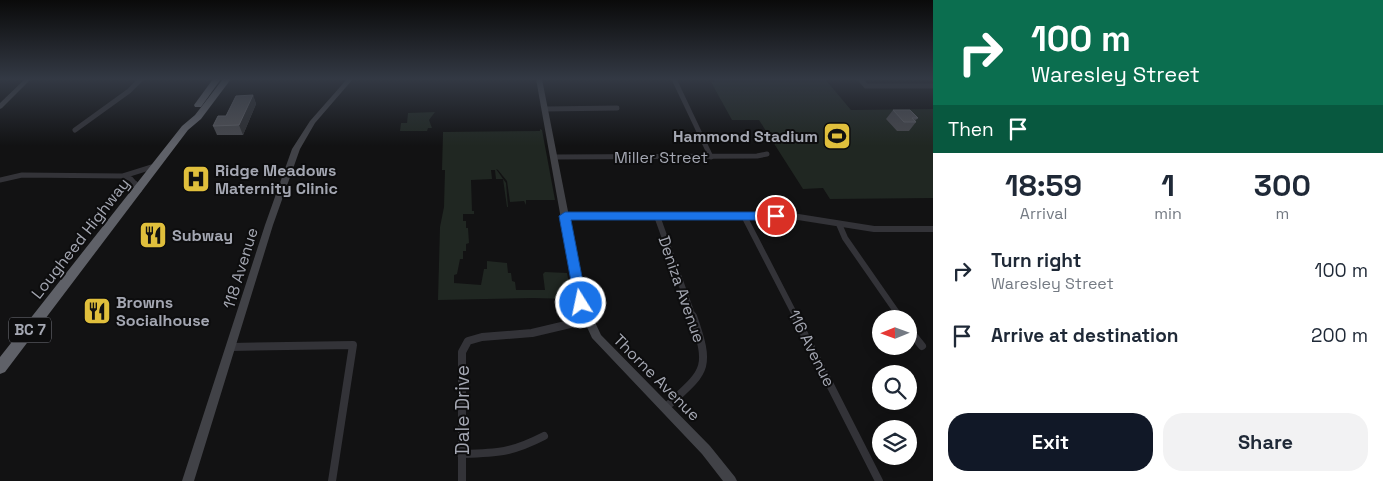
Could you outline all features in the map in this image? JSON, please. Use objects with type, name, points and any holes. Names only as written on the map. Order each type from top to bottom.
[{"type":"highway","name":"Lougheed Highway","points":[[185,128],[189,116],[200,101]]},
{"type":"highway","name":"Lougheed Highway","points":[[0,368],[185,128],[198,117],[210,101]]},
{"type":"street","points":[[75,130],[115,101]]},
{"type":"street","name":"118 Avenue","points":[[188,481],[285,176],[296,149],[312,122],[330,101]]},
{"type":"street","name":"Thorne Avenue","points":[[543,101],[581,303],[587,320],[597,338],[706,450],[731,481]]},
{"type":"street","points":[[685,101],[711,156]]},
{"type":"street","points":[[545,109],[617,108]]},
{"type":"street","name":"Miller Street","points":[[554,157],[757,156],[767,154]]},
{"type":"street","points":[[0,180],[22,174],[123,176],[158,164]]},
{"type":"street","points":[[123,176],[131,179],[139,190]]},
{"type":"street","points":[[565,216],[792,216],[874,229],[933,229]]},
{"type":"street","name":"Deniza Avenue","points":[[657,216],[702,342],[704,361],[698,377],[665,408]]},
{"type":"street","name":"116 Avenue","points":[[744,216],[879,481]]},
{"type":"street","points":[[839,224],[845,238],[895,310]]},
{"type":"street","name":"Dale Drive","points":[[462,481],[462,352],[468,341],[482,337],[532,333],[587,320]]},
{"type":"street","points":[[918,341],[922,346]]},
{"type":"street","points":[[231,348],[353,344],[332,481]]},
{"type":"street","points":[[462,454],[504,453],[527,445],[544,436]]},
{"type":"shaded area","points":[[722,101],[844,101],[851,110],[933,109],[933,198],[830,199],[823,188],[803,189],[759,120],[732,120]]},
{"type":"shaded area","points":[[435,112],[429,120],[432,128],[428,128],[427,131],[400,131],[401,123],[407,123],[408,113]]},
{"type":"shaded area","points":[[540,129],[542,130],[555,200],[526,200],[526,205],[524,201],[510,202],[507,181],[496,169],[506,183],[507,207],[503,179],[496,179],[495,170],[491,170],[492,179],[471,180],[472,211],[474,211],[474,214],[463,214],[463,221],[466,221],[466,228],[468,228],[469,243],[466,244],[466,251],[463,251],[463,259],[460,259],[457,274],[454,275],[454,283],[481,285],[484,269],[487,269],[487,261],[507,263],[508,273],[511,273],[516,290],[545,290],[543,274],[545,272],[567,273],[572,299],[438,300],[440,227],[444,207],[445,170],[442,170],[443,132],[540,131]]},
{"type":"building","points":[[233,101],[250,101],[239,125],[213,126],[218,116],[226,116]]},
{"type":"building","points":[[893,110],[910,110],[918,118],[912,118],[916,122],[904,122]]},
{"type":"place","name":"Hammond Stadium","points":[[837,136]]},
{"type":"place","name":"Ridge Meadows Maternity Clinic","points":[[196,179]]},
{"type":"place","name":"Subway","points":[[153,235]]},
{"type":"place","name":"Browns Socialhouse","points":[[97,311]]},
{"type":"route","points":[[581,303],[565,216],[776,216]]}]
